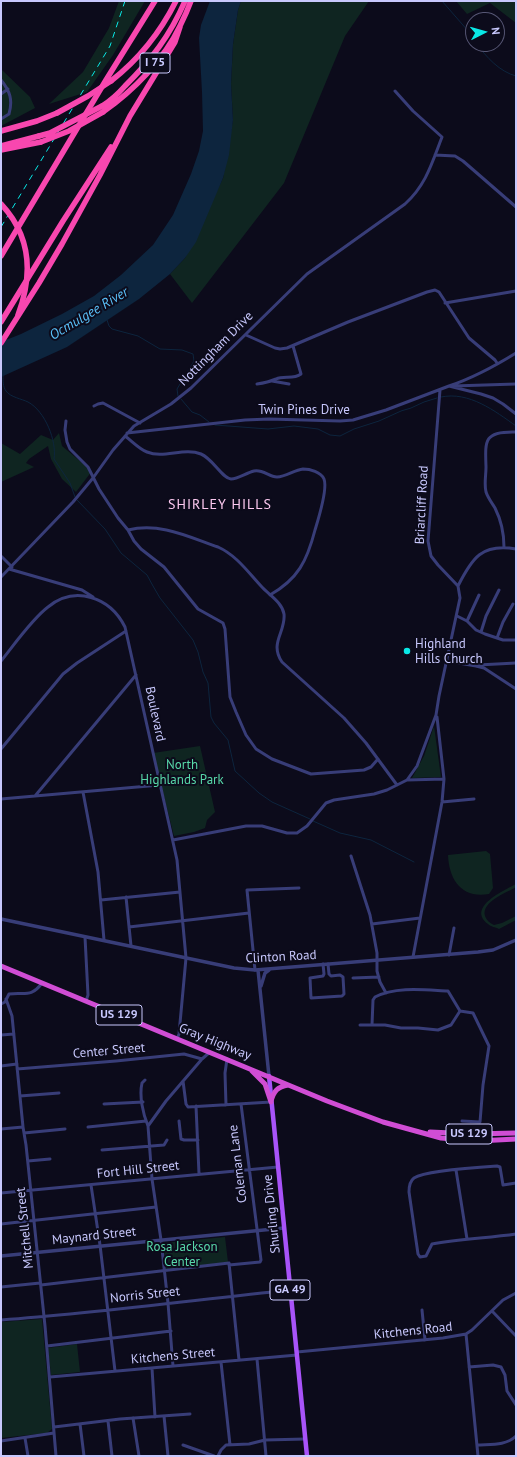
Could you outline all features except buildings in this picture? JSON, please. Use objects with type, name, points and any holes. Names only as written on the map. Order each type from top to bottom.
[{"type":"highway","points":[[1,256],[155,1]]},
{"type":"highway","points":[[1,131],[57,113],[111,81],[119,75],[150,43],[176,1]]},
{"type":"highway","name":"I 75","points":[[102,109],[150,60],[171,31],[185,1]]},
{"type":"highway","name":"I 75","points":[[1,150],[69,131],[126,94],[140,81],[159,59],[180,27],[191,1]]},
{"type":"highway","points":[[2,320],[175,42],[180,27]]},
{"type":"highway","points":[[1,343],[39,283],[100,175],[130,116]]},
{"type":"highway","name":"I 75","points":[[1,146],[40,139]]},
{"type":"highway","points":[[1,204],[18,227],[26,253],[27,282],[25,296],[18,315]]},
{"type":"highway","name":"Gray Highway","points":[[1,966],[353,1111],[441,1138],[495,1141],[516,1139]]},
{"type":"highway","name":"GA 49","points":[[251,1069],[264,1084],[271,1102]]},
{"type":"highway","points":[[271,1102],[276,1089],[289,1085]]},
{"type":"highway","name":"Gray Highway","points":[[423,1132],[516,1134]]},
{"type":"main road","name":"Shurling Drive","points":[[269,1076],[307,1456]]},
{"type":"street","points":[[1,80],[8,89],[10,97],[9,114],[1,120]]},
{"type":"street","points":[[1,94],[8,89]]},
{"type":"street","name":"Nottingham Drive","points":[[1,577],[76,499],[93,478],[112,450],[126,435],[140,423],[180,398],[307,274],[410,199],[425,181],[442,137],[413,111],[395,91]]},
{"type":"street","points":[[435,155],[459,158],[516,207]]},
{"type":"street","points":[[246,335],[275,348],[280,349],[293,346],[348,322],[435,290],[439,292],[469,338],[495,360],[497,364]]},
{"type":"street","points":[[445,303],[516,290]]},
{"type":"street","points":[[257,384],[272,381],[276,378],[296,378],[301,374],[293,346]]},
{"type":"street","points":[[449,386],[464,381],[516,353]]},
{"type":"street","points":[[272,381],[289,384]]},
{"type":"street","points":[[449,386],[516,384]]},
{"type":"street","points":[[449,386],[493,398],[516,414]]},
{"type":"street","name":"Twin Pines Drive","points":[[126,435],[246,420],[353,420],[369,416],[449,386]]},
{"type":"street","name":"Briarcliff Road","points":[[440,390],[428,541],[432,556],[438,565],[458,586]]},
{"type":"street","points":[[94,406],[103,403],[140,423]]},
{"type":"street","points":[[66,421],[65,430],[70,449],[88,467],[93,478],[118,518],[137,544],[164,567],[198,609],[223,623],[225,629],[230,697],[246,736],[256,749],[272,759],[311,774],[364,770],[371,767],[378,759]]},
{"type":"street","points":[[504,547],[503,534],[499,519],[486,490],[485,447],[488,440],[495,435],[500,433],[516,432]]},
{"type":"street","points":[[126,435],[147,453],[169,454],[191,452],[202,455],[214,463],[224,476],[230,479],[258,471],[277,477],[307,469],[318,472],[322,475],[325,482],[324,492],[313,538],[307,555],[294,577],[270,595]]},
{"type":"street","points":[[128,530],[146,527],[164,529],[224,550],[240,563],[280,605],[284,614],[277,643],[279,658],[287,668],[344,718],[366,742],[397,785]]},
{"type":"street","points":[[407,780],[417,766],[436,715],[457,616],[460,598],[458,586],[467,568],[476,558],[489,550],[504,547],[516,549]]},
{"type":"street","points":[[1,556],[11,568],[82,590],[94,598]]},
{"type":"street","points":[[481,632],[486,616],[499,590]]},
{"type":"street","points":[[467,621],[479,594]]},
{"type":"street","name":"Boulevard","points":[[1,660],[44,610],[60,600],[72,596],[85,596],[101,601],[112,609],[120,619],[126,631],[177,860],[186,958],[178,1039]]},
{"type":"street","points":[[497,638],[503,622],[513,604]]},
{"type":"street","points":[[457,616],[467,621],[475,630],[503,640],[516,640]]},
{"type":"street","points":[[1,749],[63,674],[126,631]]},
{"type":"street","points":[[447,661],[484,668],[516,689]]},
{"type":"street","points":[[476,666],[516,663]]},
{"type":"street","points":[[36,796],[136,676]]},
{"type":"street","points":[[413,957],[442,802],[444,779],[436,715]]},
{"type":"street","points":[[173,840],[246,826],[262,826],[287,833],[297,833],[305,829],[323,805],[329,801],[374,794],[407,780],[444,779]]},
{"type":"street","points":[[1,799],[160,785]]},
{"type":"street","points":[[83,792],[98,872],[104,940]]},
{"type":"street","points":[[442,802],[474,799]]},
{"type":"street","points":[[351,856],[370,915],[377,960],[377,971],[386,993]]},
{"type":"street","points":[[256,970],[247,890],[299,888]]},
{"type":"street","points":[[101,900],[180,892]]},
{"type":"street","points":[[126,897],[131,946]]},
{"type":"street","points":[[129,927],[249,913]]},
{"type":"street","points":[[372,924],[420,918]]},
{"type":"street","name":"Clinton Road","points":[[1,919],[239,969],[256,970],[449,955],[492,950],[516,940]]},
{"type":"street","points":[[449,955],[454,928]]},
{"type":"street","points":[[85,937],[88,995],[86,1001]]},
{"type":"street","points":[[323,964],[323,976]]},
{"type":"street","points":[[328,964],[329,974],[331,976]]},
{"type":"street","points":[[260,992],[264,973],[271,969]]},
{"type":"street","name":"Shurling Drive","points":[[256,970],[260,992],[269,1076]]},
{"type":"street","points":[[323,976],[342,976],[344,995],[311,998],[310,978],[323,976]]},
{"type":"street","points":[[353,978],[379,977]]},
{"type":"street","points":[[1,1004],[5,1002],[9,994],[35,992],[42,983]]},
{"type":"street","points":[[372,1025],[373,998],[386,993],[410,989],[448,991],[460,1011],[472,1013],[490,1046],[483,1085],[480,1122],[462,1121]]},
{"type":"street","name":"Mitchell Street","points":[[6,999],[12,1016],[23,1127],[28,1161],[50,1377],[56,1456]]},
{"type":"street","points":[[360,1025],[438,1030],[451,1025],[460,1011]]},
{"type":"street","points":[[1,1034],[14,1034]]},
{"type":"street","points":[[148,1126],[166,1101],[202,1059],[210,1052]]},
{"type":"street","name":"Center Street","points":[[17,1069],[184,1054],[202,1059]]},
{"type":"street","points":[[226,1105],[225,1073],[227,1059]]},
{"type":"street","points":[[1,1066],[17,1064]]},
{"type":"street","points":[[145,1080],[141,1085],[142,1102],[148,1126],[152,1179],[161,1240],[171,1331],[173,1366]]},
{"type":"street","points":[[183,1081],[186,1106],[190,1107],[271,1102]]},
{"type":"street","points":[[20,1096],[59,1093]]},
{"type":"street","points":[[104,1104],[142,1102]]},
{"type":"street","name":"Coleman Lane","points":[[229,1264],[260,1262],[258,1231],[241,1104]]},
{"type":"street","points":[[196,1106],[199,1174]]},
{"type":"street","points":[[179,1120],[181,1139],[198,1140]]},
{"type":"street","points":[[88,1127],[146,1121]]},
{"type":"street","points":[[1,1130],[23,1127]]},
{"type":"street","points":[[24,1133],[65,1129]]},
{"type":"street","points":[[102,1150],[164,1146],[167,1140]]},
{"type":"street","points":[[28,1161],[50,1159]]},
{"type":"street","points":[[516,1183],[503,1185],[500,1167],[497,1166],[432,1173],[416,1177],[409,1187],[418,1254],[420,1257],[426,1256],[432,1244],[516,1234]]},
{"type":"street","name":"Fort Hill Street","points":[[1,1194],[278,1167]]},
{"type":"street","points":[[456,1170],[467,1240]]},
{"type":"street","points":[[91,1185],[96,1214],[115,1371]]},
{"type":"street","points":[[1,1224],[156,1207]]},
{"type":"street","name":"Maynard Street","points":[[1,1256],[284,1228]]},
{"type":"street","points":[[1,1287],[229,1264],[239,1360]]},
{"type":"street","name":"Norris Street","points":[[1,1320],[290,1290]]},
{"type":"street","name":"Kitchens Road","points":[[297,1354],[466,1334],[503,1300],[516,1293]]},
{"type":"street","points":[[422,1310],[425,1340]]},
{"type":"street","points":[[492,1311],[516,1336]]},
{"type":"street","points":[[47,1346],[171,1331]]},
{"type":"street","points":[[466,1334],[478,1456]]},
{"type":"street","name":"Kitchens Street","points":[[50,1377],[257,1359],[297,1354]]},
{"type":"street","points":[[257,1359],[266,1456]]},
{"type":"street","points":[[221,1362],[230,1445]]},
{"type":"street","points":[[469,1367],[493,1365],[501,1367],[505,1375],[508,1391],[516,1405]]},
{"type":"street","points":[[152,1368],[155,1417]]},
{"type":"street","points":[[54,1427],[133,1418],[190,1414]]},
{"type":"street","points":[[164,1416],[168,1456]]},
{"type":"street","points":[[133,1418],[139,1456]]},
{"type":"street","points":[[108,1421],[112,1456]]},
{"type":"street","points":[[80,1424],[84,1456]]},
{"type":"street","points":[[1,1441],[54,1433]]},
{"type":"street","points":[[477,1445],[507,1442],[516,1436]]},
{"type":"street","points":[[25,1438],[28,1456]]},
{"type":"street","points":[[218,1456],[224,1446],[248,1444],[265,1440],[305,1439]]},
{"type":"street","points":[[183,1445],[214,1456]]},
{"type":"green space","points":[[119,1],[145,1],[113,55],[87,92],[49,104],[83,72],[109,28]]},
{"type":"green space","points":[[241,1],[369,1],[345,36],[284,183],[192,303],[170,274],[185,258],[223,178],[233,120],[231,84],[233,44],[238,10]]},
{"type":"green space","points":[[456,1],[516,1],[516,23],[505,15],[505,12],[502,12],[490,3],[471,12],[465,12]]},
{"type":"green space","points":[[1,69],[30,97],[35,108],[1,126]]},
{"type":"green space","points":[[59,433],[62,446],[92,471],[76,492],[62,479],[51,459],[48,446],[29,459],[26,463],[34,467],[1,482],[1,443],[20,454],[41,435],[53,440]]},
{"type":"green space","points":[[434,726],[441,777],[412,778],[424,756]]},
{"type":"green space","name":"North Highlands Park","points":[[200,746],[215,812],[207,820],[205,828],[174,836],[153,753]]},
{"type":"green space","points":[[486,851],[490,854],[493,888],[489,894],[471,894],[459,886],[454,880],[448,855]]},
{"type":"green space","points":[[516,884],[516,887],[490,902],[485,911],[485,916],[490,923],[494,925],[516,916],[516,920],[499,929],[489,925],[482,918],[484,905],[497,895]]},
{"type":"green space","name":"Rosa Jackson Center","points":[[225,1237],[228,1262],[166,1270],[163,1243]]},
{"type":"green space","points":[[42,1319],[52,1429],[47,1433],[1,1438],[1,1322]]},
{"type":"green space","points":[[77,1344],[80,1372],[51,1375],[48,1348]]},
{"type":"water","name":"Ocmulgee River","points":[[210,1],[241,1],[238,10],[233,44],[231,84],[233,120],[229,155],[223,178],[196,242],[185,258],[170,274],[139,299],[67,347],[1,377],[1,342],[62,314],[94,296],[121,275],[153,245],[173,215],[191,174],[199,151],[203,131],[199,38],[201,25]]},
{"type":"waterway","points":[[442,1],[465,27]]},
{"type":"waterway","points":[[483,52],[499,68],[516,76]]},
{"type":"waterway","name":"Ocmulgee River","points":[[107,320],[112,329],[138,336],[160,349],[182,350],[193,354],[194,361],[177,389],[178,396]]},
{"type":"waterway","points":[[3,376],[4,386],[8,393],[28,402],[40,412],[52,435],[54,444],[54,459],[70,483],[75,497]]},
{"type":"waterway","points":[[441,397],[462,397],[471,400],[499,414],[516,426]]},
{"type":"waterway","points":[[215,425],[268,429],[294,426],[318,429],[330,435],[340,436],[354,429],[379,421],[437,398]]},
{"type":"waterway","points":[[181,399],[192,412],[200,415],[209,422]]},
{"type":"waterway","points":[[77,500],[105,529],[121,553],[147,575],[160,598],[193,640],[208,683],[211,717],[228,740],[235,771],[259,793],[272,802],[310,819]]},
{"type":"waterway","points":[[313,821],[340,833],[371,840],[414,862]]},
{"type":"railway","points":[[1,227],[110,46],[125,1]]},
{"type":"place","name":"Highland Hills Church","points":[[407,651]]},
{"type":"district","name":"SHIRLEY HILLS","points":[[220,505]]}]
